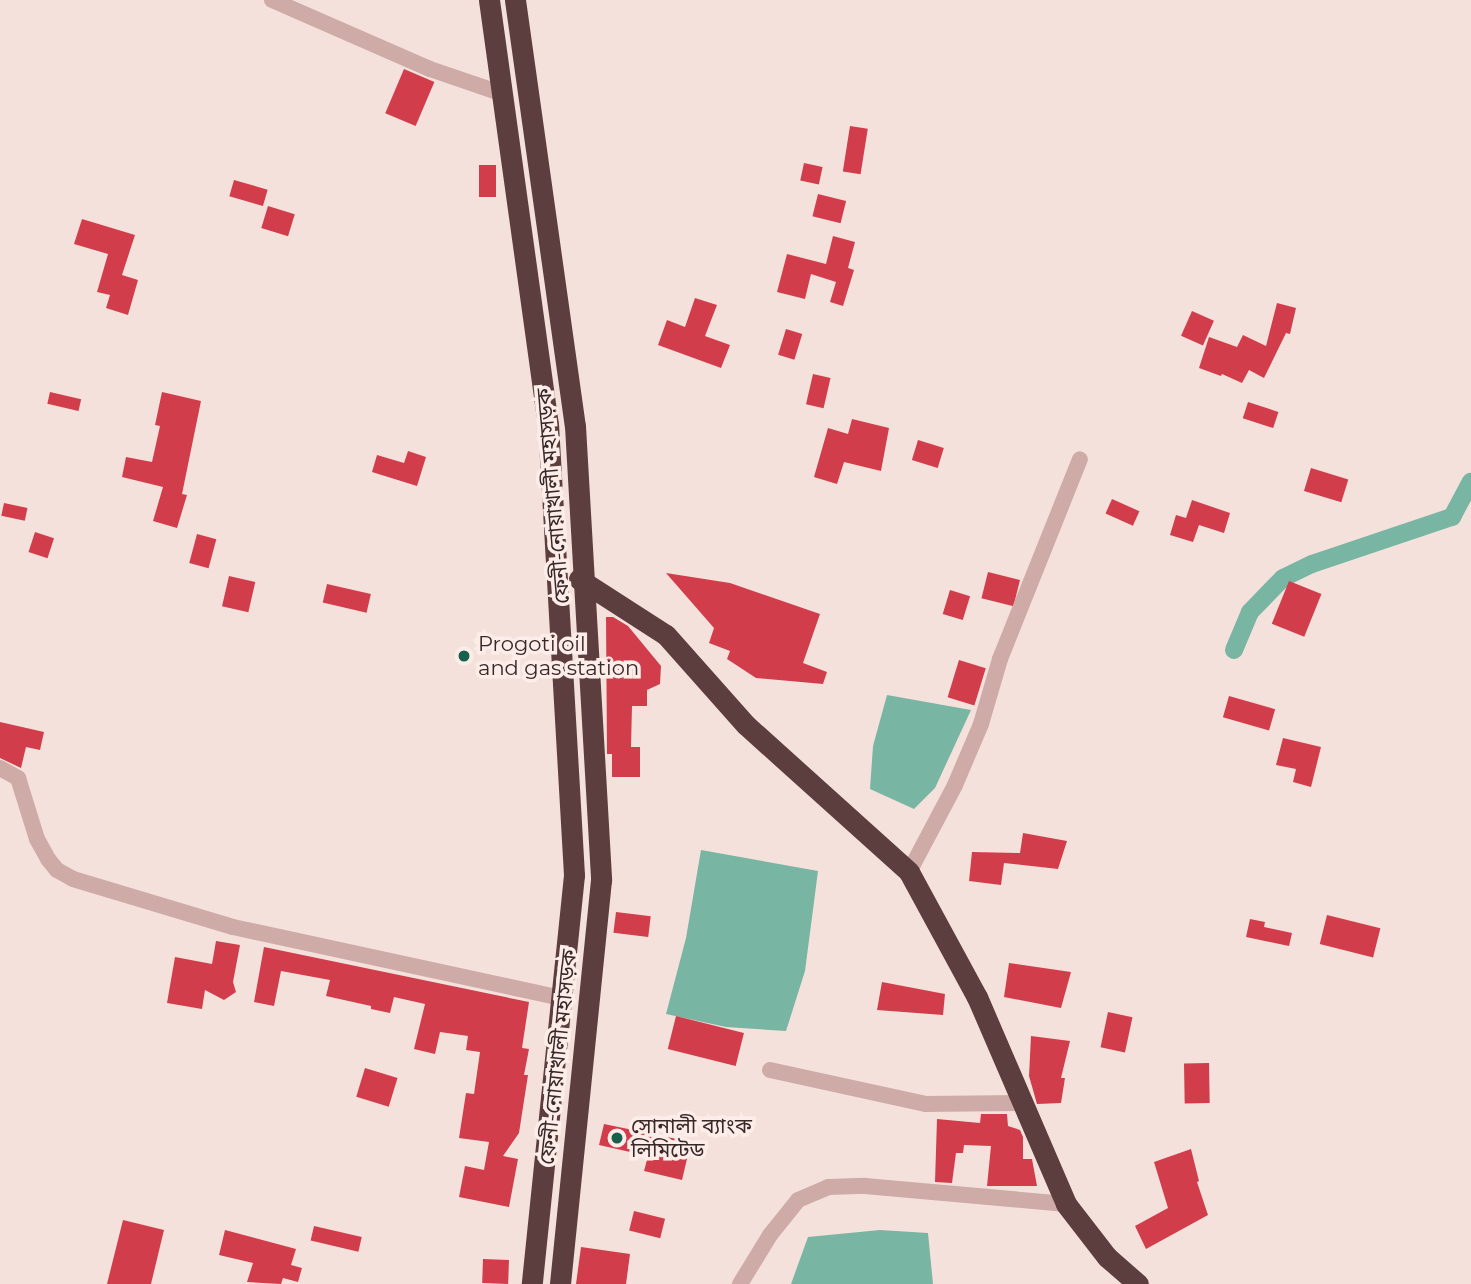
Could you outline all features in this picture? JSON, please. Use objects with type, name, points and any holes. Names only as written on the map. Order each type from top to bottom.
[{"type":"highway","name":"ফেনী-নোয়াখালী মহাসড়ক","points":[[489,0],[548,424],[574,875],[532,1284]]},
{"type":"highway","name":"ফেনী-নোয়াখালী মহাসড়ক","points":[[515,0],[575,426],[601,880],[560,1284]]},
{"type":"highway","points":[[556,559],[585,585],[666,635],[746,726],[909,872],[977,997],[1020,1103],[1066,1204],[1107,1257],[1138,1284]]},
{"type":"street","points":[[271,0],[430,69],[503,94]]},
{"type":"street","points":[[909,872],[955,785],[981,724],[1000,659],[1080,459]]},
{"type":"street","points":[[0,768],[18,778],[37,839],[57,870],[73,879],[233,927],[561,998]]},
{"type":"street","points":[[770,1070],[926,1104],[1020,1103]]},
{"type":"street","points":[[740,1284],[771,1235],[798,1200],[828,1187],[865,1186],[1066,1204]]},
{"type":"shaded area","points":[[887,695],[971,710],[935,788],[914,809],[870,789],[873,746]]},
{"type":"shaded area","points":[[701,850],[818,871],[805,971],[786,1031],[726,1027],[666,1014],[686,938]]},
{"type":"shaded area","points":[[880,1230],[928,1233],[933,1284],[791,1284],[808,1237]]},
{"type":"building","points":[[404,69],[434,82],[416,126],[385,113]]},
{"type":"building","points":[[850,126],[868,129],[861,174],[843,171]]},
{"type":"building","points":[[804,163],[823,167],[819,185],[800,181]]},
{"type":"building","points":[[479,165],[496,165],[496,197],[479,197]]},
{"type":"building","points":[[234,180],[268,190],[263,206],[229,196]]},
{"type":"building","points":[[818,194],[846,201],[841,223],[812,216]]},
{"type":"building","points":[[268,206],[295,214],[288,236],[261,228]]},
{"type":"building","points":[[82,219],[135,235],[122,275],[138,280],[128,315],[106,308],[110,295],[97,292],[108,254],[74,244]]},
{"type":"building","points":[[833,236],[855,242],[848,268],[854,270],[843,306],[830,302],[836,282],[811,274],[805,299],[777,292],[787,254],[826,264]]},
{"type":"building","points":[[695,298],[717,305],[705,336],[730,345],[721,368],[658,345],[667,320],[685,327]]},
{"type":"building","points":[[1277,303],[1296,308],[1290,334],[1286,333],[1264,378],[1249,370],[1242,383],[1199,368],[1209,337],[1237,347],[1243,335],[1266,346]]},
{"type":"building","points":[[1192,311],[1214,321],[1203,345],[1181,336]]},
{"type":"building","points":[[786,329],[802,334],[794,360],[778,355]]},
{"type":"building","points":[[813,374],[831,378],[824,408],[806,404]]},
{"type":"building","points":[[50,392],[81,399],[78,411],[47,404]]},
{"type":"building","points":[[162,392],[201,401],[182,494],[187,495],[177,528],[153,521],[163,487],[122,477],[126,457],[152,462],[160,426],[155,425]]},
{"type":"building","points":[[1248,402],[1278,412],[1273,428],[1243,418]]},
{"type":"building","points":[[852,419],[889,428],[881,471],[844,462],[837,484],[814,477],[828,428],[848,434]]},
{"type":"building","points":[[918,440],[944,448],[938,468],[912,460]]},
{"type":"building","points":[[408,451],[426,457],[417,486],[372,472],[377,455],[404,463]]},
{"type":"building","points":[[1311,468],[1348,479],[1341,502],[1304,491]]},
{"type":"building","points":[[1112,499],[1139,511],[1133,526],[1105,514]]},
{"type":"building","points":[[1192,500],[1230,513],[1224,533],[1199,525],[1193,542],[1170,535],[1176,515],[1186,518]]},
{"type":"building","points":[[4,503],[27,508],[25,521],[1,516]]},
{"type":"building","points":[[35,532],[54,538],[48,558],[29,552]]},
{"type":"building","points":[[197,534],[216,539],[209,568],[189,563]]},
{"type":"building","points":[[988,572],[1020,580],[1013,606],[981,598]]},
{"type":"building","points":[[666,573],[730,583],[820,614],[803,663],[827,672],[823,684],[756,678],[727,659],[730,651],[709,643],[714,628]]},
{"type":"building","points":[[229,576],[255,582],[248,612],[222,606]]},
{"type":"building","points":[[1289,581],[1321,594],[1304,637],[1272,624]]},
{"type":"building","points":[[327,584],[371,594],[367,613],[323,603]]},
{"type":"building","points":[[950,590],[970,596],[963,620],[943,614]]},
{"type":"building","points":[[606,617],[613,617],[628,626],[661,666],[660,684],[647,690],[647,706],[632,706],[631,747],[640,747],[640,777],[612,777],[612,754],[607,754]]},
{"type":"building","points":[[959,660],[986,668],[974,705],[948,697]]},
{"type":"building","points":[[1229,696],[1275,709],[1269,730],[1223,717]]},
{"type":"building","points":[[0,722],[44,732],[40,750],[26,747],[21,768],[0,758]]},
{"type":"building","points":[[1283,738],[1321,747],[1311,787],[1293,782],[1296,769],[1276,765]]},
{"type":"building","points":[[1023,833],[1067,841],[1058,869],[1004,863],[1001,885],[969,881],[972,852],[1020,853]]},
{"type":"building","points":[[616,912],[651,916],[648,937],[613,933]]},
{"type":"building","points":[[1327,915],[1380,928],[1373,957],[1320,944]]},
{"type":"building","points":[[1250,919],[1265,922],[1264,927],[1292,933],[1289,946],[1246,937]]},
{"type":"building","points":[[216,941],[240,945],[233,982],[236,992],[224,1000],[205,990],[202,1009],[167,1003],[175,957],[212,964]]},
{"type":"building","points":[[264,947],[529,1002],[522,1048],[529,1049],[524,1075],[528,1075],[519,1133],[503,1156],[518,1159],[509,1207],[459,1197],[465,1166],[484,1170],[489,1142],[459,1138],[466,1093],[474,1094],[480,1052],[466,1050],[468,1036],[440,1032],[435,1054],[414,1049],[425,1004],[394,997],[390,1013],[371,1009],[371,1006],[326,996],[330,980],[281,971],[274,1006],[254,1002]]},
{"type":"building","points":[[1009,963],[1071,972],[1061,1008],[1004,997]]},
{"type":"building","points":[[882,982],[945,994],[943,1015],[877,1010]]},
{"type":"building","points":[[1108,1012],[1132,1017],[1125,1052],[1101,1047]]},
{"type":"building","points":[[676,1016],[744,1033],[736,1066],[668,1049]]},
{"type":"building","points":[[1031,1036],[1070,1041],[1061,1078],[1065,1078],[1061,1103],[1037,1104],[1029,1076]]},
{"type":"building","points":[[1184,1063],[1209,1063],[1210,1103],[1185,1103]]},
{"type":"building","points":[[365,1068],[398,1078],[389,1107],[356,1097]]},
{"type":"building","points":[[981,1114],[1007,1114],[1008,1126],[1020,1130],[1023,1137],[1023,1159],[1032,1159],[1037,1186],[987,1186],[991,1146],[964,1145],[963,1153],[956,1153],[952,1183],[935,1182],[937,1119],[980,1123]]},
{"type":"building","points":[[604,1124],[691,1142],[682,1180],[644,1171],[648,1156],[599,1145]]},
{"type":"building","points":[[1191,1149],[1199,1181],[1197,1182],[1208,1215],[1146,1249],[1135,1226],[1168,1208],[1154,1162]]},
{"type":"building","points":[[634,1211],[665,1219],[660,1238],[629,1230]]},
{"type":"building","points":[[123,1220],[164,1230],[151,1284],[107,1284]]},
{"type":"building","points":[[314,1226],[362,1237],[358,1252],[311,1241]]},
{"type":"building","points":[[225,1230],[296,1249],[291,1265],[302,1268],[298,1282],[283,1278],[281,1284],[247,1282],[253,1263],[219,1255]]},
{"type":"building","points":[[581,1247],[630,1254],[626,1284],[576,1284]]},
{"type":"building","points":[[483,1259],[509,1260],[508,1284],[482,1283]]},
{"type":"waterway","points":[[1234,650],[1250,612],[1283,578],[1312,564],[1452,517],[1471,482]]},
{"type":"place","name":"Progoti oil and gas station","points":[[464,656]]},
{"type":"place","name":"সোনালী ব্যাংক লিমিটেড","points":[[617,1138]]}]
